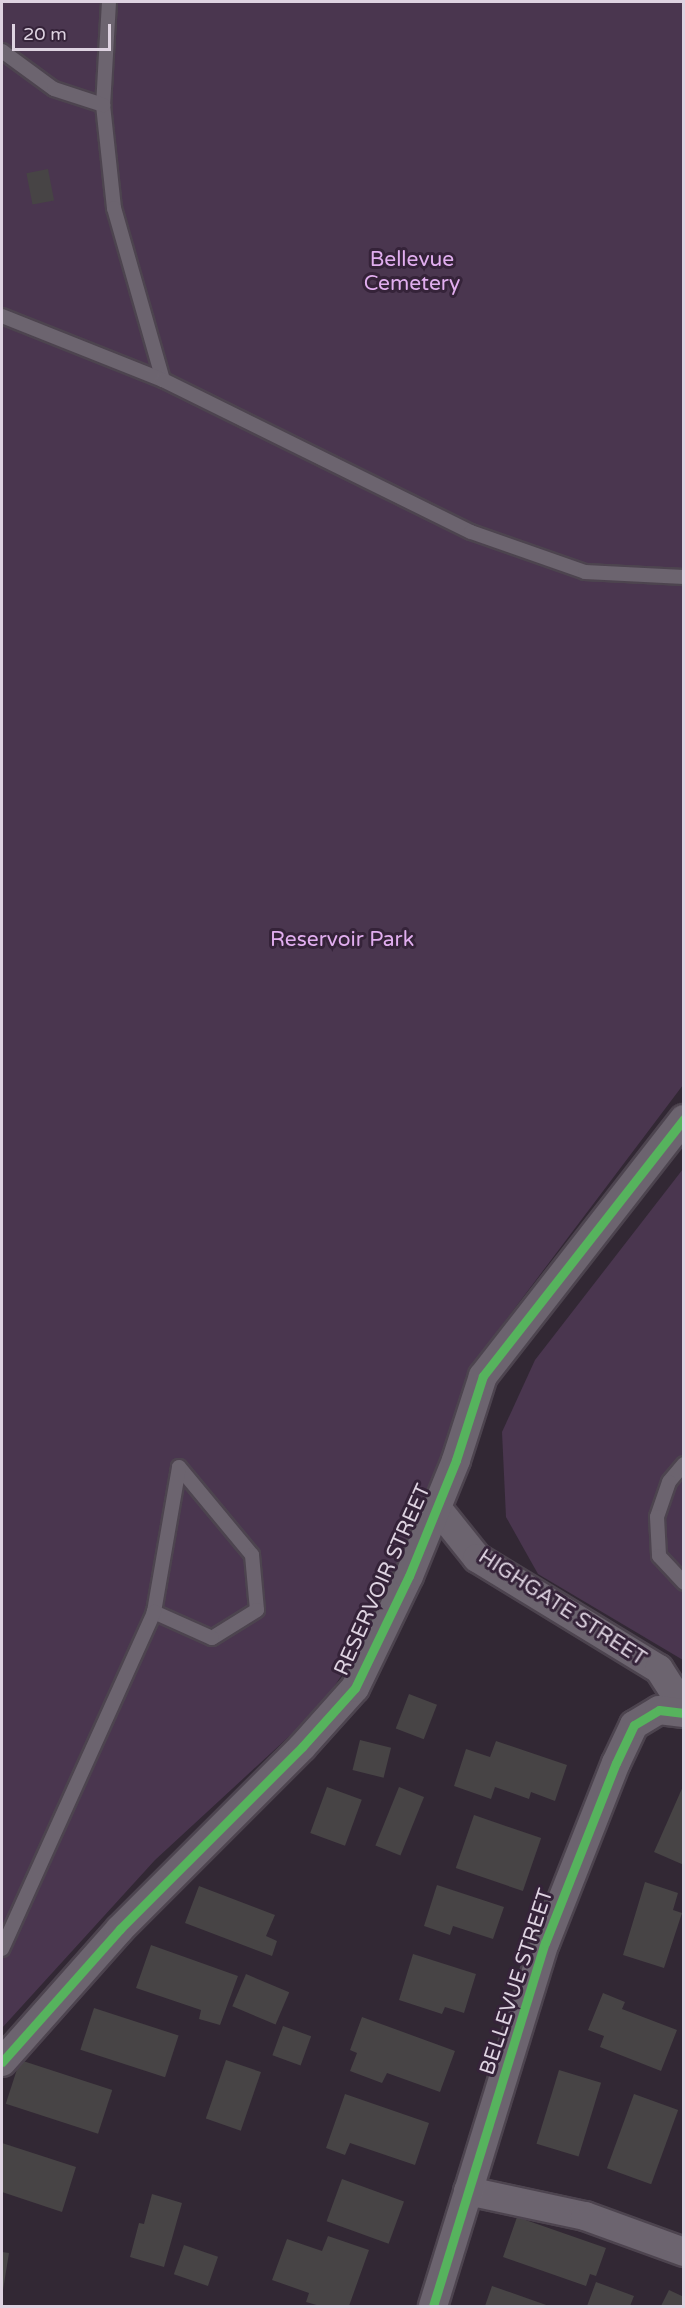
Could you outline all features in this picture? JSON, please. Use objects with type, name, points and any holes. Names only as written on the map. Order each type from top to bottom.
[{"type":"street","name":"RESERVOIR STREET","points":[[2,2062],[120,1929],[302,1748],[355,1688],[437,1508],[483,1376],[684,1119]]},
{"type":"street","name":"HIGHGATE STREET","points":[[437,1508],[477,1558],[659,1669],[684,1708]]},
{"type":"street","name":"BELLEVUE STREET","points":[[433,2307],[545,1943],[616,1763],[634,1725],[659,1710],[684,1713]]},
{"type":"street","points":[[468,2191],[585,2216],[684,2252]]},
{"type":"lane","points":[[109,2],[103,105],[114,208],[163,380]]},
{"type":"lane","points":[[2,51],[54,89],[103,105]]},
{"type":"lane","points":[[2,316],[163,380],[471,532],[585,572],[684,577]]},
{"type":"lane","points":[[684,1464],[669,1482],[657,1517],[659,1556],[684,1583]]},
{"type":"lane","points":[[2,1949],[154,1612],[179,1467],[252,1555],[257,1610],[212,1638],[154,1612]]},
{"type":"green space","name":"Reservoir Park","points":[[2,2],[683,2],[683,1085],[487,1345],[458,1411],[395,1591],[322,1706],[155,1860],[2,2028]]},
{"type":"green space","points":[[683,1169],[683,1660],[538,1574],[506,1517],[502,1432],[535,1360]]},
{"type":"building","points":[[48,169],[54,200],[33,205],[26,173]]},
{"type":"building","points":[[409,1694],[437,1705],[424,1739],[396,1729]]},
{"type":"building","points":[[360,1740],[391,1748],[384,1778],[353,1770]]},
{"type":"building","points":[[496,1741],[567,1765],[555,1801],[531,1792],[529,1799],[495,1787],[491,1799],[454,1786],[466,1749],[490,1757]]},
{"type":"building","points":[[684,1784],[684,1865],[654,1852]]},
{"type":"building","points":[[327,1787],[362,1800],[345,1846],[310,1833]]},
{"type":"building","points":[[399,1787],[424,1797],[400,1856],[375,1845]]},
{"type":"building","points":[[474,1815],[541,1838],[523,1891],[456,1868]]},
{"type":"building","points":[[645,1882],[678,1893],[673,1910],[682,1913],[664,1968],[623,1955]]},
{"type":"building","points":[[437,1885],[504,1907],[493,1939],[453,1926],[450,1935],[424,1926]]},
{"type":"building","points":[[199,1886],[275,1915],[266,1936],[277,1941],[272,1956],[185,1923]]},
{"type":"building","points":[[151,1945],[238,1976],[220,2025],[199,2019],[201,2010],[136,1988]]},
{"type":"building","points":[[413,1954],[476,1974],[464,2013],[445,2007],[442,2014],[399,2000]]},
{"type":"building","points":[[246,1974],[289,1992],[276,2025],[232,2006]]},
{"type":"building","points":[[603,1993],[625,2002],[622,2009],[677,2030],[661,2071],[600,2047],[604,2036],[588,2030]]},
{"type":"building","points":[[94,2008],[179,2036],[165,2077],[80,2050]]},
{"type":"building","points":[[362,2017],[455,2051],[440,2092],[387,2073],[382,2083],[350,2071],[357,2053],[350,2050]]},
{"type":"building","points":[[283,2026],[311,2036],[301,2065],[272,2055]]},
{"type":"building","points":[[20,2060],[112,2090],[98,2134],[6,2104]]},
{"type":"building","points":[[226,2060],[261,2072],[241,2131],[206,2119]]},
{"type":"building","points":[[559,2070],[601,2083],[579,2156],[536,2144]]},
{"type":"building","points":[[345,2094],[429,2123],[415,2165],[350,2143],[345,2155],[326,2148]]},
{"type":"building","points":[[634,2094],[678,2110],[651,2184],[607,2168]]},
{"type":"building","points":[[2,2143],[76,2167],[62,2212],[2,2192]]},
{"type":"building","points":[[342,2179],[404,2202],[389,2244],[327,2221]]},
{"type":"building","points":[[152,2194],[182,2203],[164,2267],[130,2257],[139,2223],[144,2224]]},
{"type":"building","points":[[517,2217],[606,2248],[596,2276],[590,2274],[586,2286],[503,2257]]},
{"type":"building","points":[[328,2236],[369,2250],[349,2306],[320,2306],[306,2302],[309,2293],[272,2280],[287,2239],[322,2251]]},
{"type":"building","points":[[184,2245],[218,2257],[208,2286],[174,2274]]},
{"type":"building","points":[[2,2252],[9,2253],[3,2290],[2,2290]]},
{"type":"building","points":[[596,2282],[634,2296],[630,2306],[587,2306]]},
{"type":"building","points":[[492,2286],[549,2306],[485,2306]]},
{"type":"building","points":[[669,2290],[684,2297],[684,2306],[661,2306]]},
{"type":"cycle path","points":[[2,2062],[120,1929],[302,1747],[355,1688],[409,1576],[456,1460],[483,1376],[684,1119]]},
{"type":"cycle path","points":[[433,2306],[545,1943],[616,1763],[634,1725],[659,1710],[684,1713]]},
{"type":"park label","name":"Bellevue Cemetery","points":[[412,272]]}]
